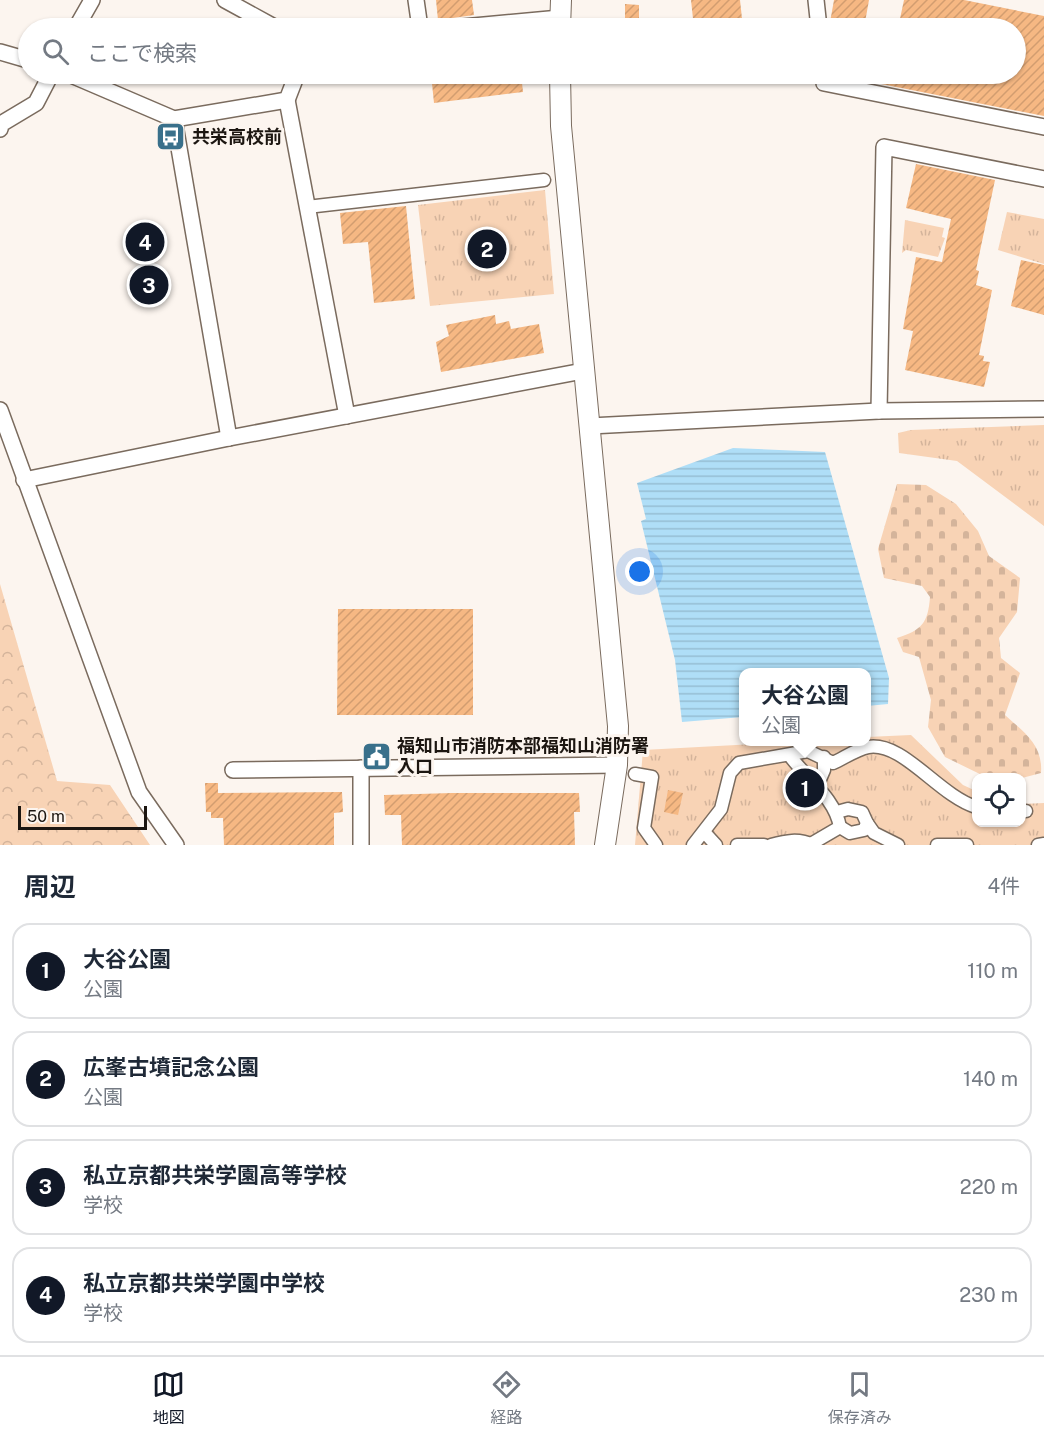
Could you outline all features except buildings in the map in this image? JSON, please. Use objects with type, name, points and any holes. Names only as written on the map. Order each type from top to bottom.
[{"type":"street","points":[[82,18],[92,0]]},
{"type":"street","points":[[225,0],[258,18]]},
{"type":"street","points":[[416,0],[419,18]]},
{"type":"street","points":[[816,0],[818,18]]},
{"type":"street","points":[[542,18],[560,16]]},
{"type":"street","points":[[0,52],[18,57]]},
{"type":"street","points":[[0,129],[1,124],[36,103],[46,84]]},
{"type":"street","points":[[92,84],[174,119],[287,100]]},
{"type":"street","points":[[293,84],[287,100],[347,416]]},
{"type":"street","points":[[560,84],[561,126],[583,371],[614,676],[617,765],[605,845]]},
{"type":"street","points":[[829,84],[1044,128]]},
{"type":"street","points":[[174,119],[229,438]]},
{"type":"street","points":[[879,411],[884,147],[1044,179]]},
{"type":"street","points":[[307,207],[544,180]]},
{"type":"street","points":[[24,480],[229,438],[583,371]]},
{"type":"street","points":[[590,426],[879,411],[1044,409]]},
{"type":"street","points":[[0,410],[138,792],[176,845]]},
{"type":"street","points":[[693,845],[705,833],[721,809],[730,773],[739,763],[790,756],[808,751],[833,763],[866,747],[881,747],[896,751],[942,789],[972,805]]},
{"type":"street","points":[[790,756],[806,777],[818,783],[825,801],[837,812],[840,827],[850,833],[864,830],[867,822]]},
{"type":"street","points":[[818,783],[824,770],[824,757]]},
{"type":"street","points":[[232,770],[617,765]]},
{"type":"street","points":[[361,768],[361,845]]},
{"type":"street","points":[[635,774],[652,777],[644,828],[656,845]]},
{"type":"street","points":[[837,812],[848,809],[862,812],[874,833],[898,845]]},
{"type":"street","points":[[771,845],[788,840],[812,844],[840,827]]},
{"type":"street","points":[[705,833],[716,845]]},
{"type":"street","points":[[1038,845],[1044,844]]},
{"type":"street","points":[[737,845],[764,845]]},
{"type":"street","points":[[937,845],[966,845]]},
{"type":"green space","points":[[545,190],[554,294],[430,306],[418,205]]},
{"type":"green space","points":[[1007,212],[1044,219],[1044,264],[998,250]]},
{"type":"green space","points":[[905,220],[944,228],[942,237],[945,238],[938,257],[906,250],[902,253]]},
{"type":"green space","points":[[1044,425],[1044,526],[957,461],[899,453],[898,433],[911,430]]},
{"type":"green space","points":[[897,484],[926,485],[956,504],[978,531],[989,556],[1020,578],[1017,612],[999,638],[1001,658],[1020,673],[1005,715],[1026,734],[1036,747],[1041,763],[1041,773],[1026,777],[1026,773],[978,773],[945,757],[928,727],[931,700],[919,657],[903,652],[897,638],[912,632],[922,624],[928,613],[930,597],[922,586],[884,578],[878,549]]},
{"type":"green space","points":[[0,584],[57,781],[110,785],[150,845],[0,845]]},
{"type":"green space","points":[[911,735],[963,785],[972,789],[972,827],[1026,827],[1026,804],[1044,803],[1044,845],[635,845],[643,750],[739,745],[871,746],[871,737]]},
{"type":"water","points":[[733,448],[825,452],[889,678],[888,704],[871,706],[871,668],[739,668],[739,717],[682,722],[675,660],[641,521],[646,519],[637,483]]},
{"type":"place","name":"共栄高校前","points":[[171,137]]},
{"type":"place","name":"私立京都共栄学園中学校","points":[[145,242]]},
{"type":"place","name":"広峯古墳記念公園","points":[[487,249]]},
{"type":"place","name":"私立京都共栄学園高等学校","points":[[149,285]]},
{"type":"place","name":"福知山市消防本部福知山消防署 入口","points":[[376,756]]},
{"type":"place","name":"大谷公園","points":[[805,788]]}]
